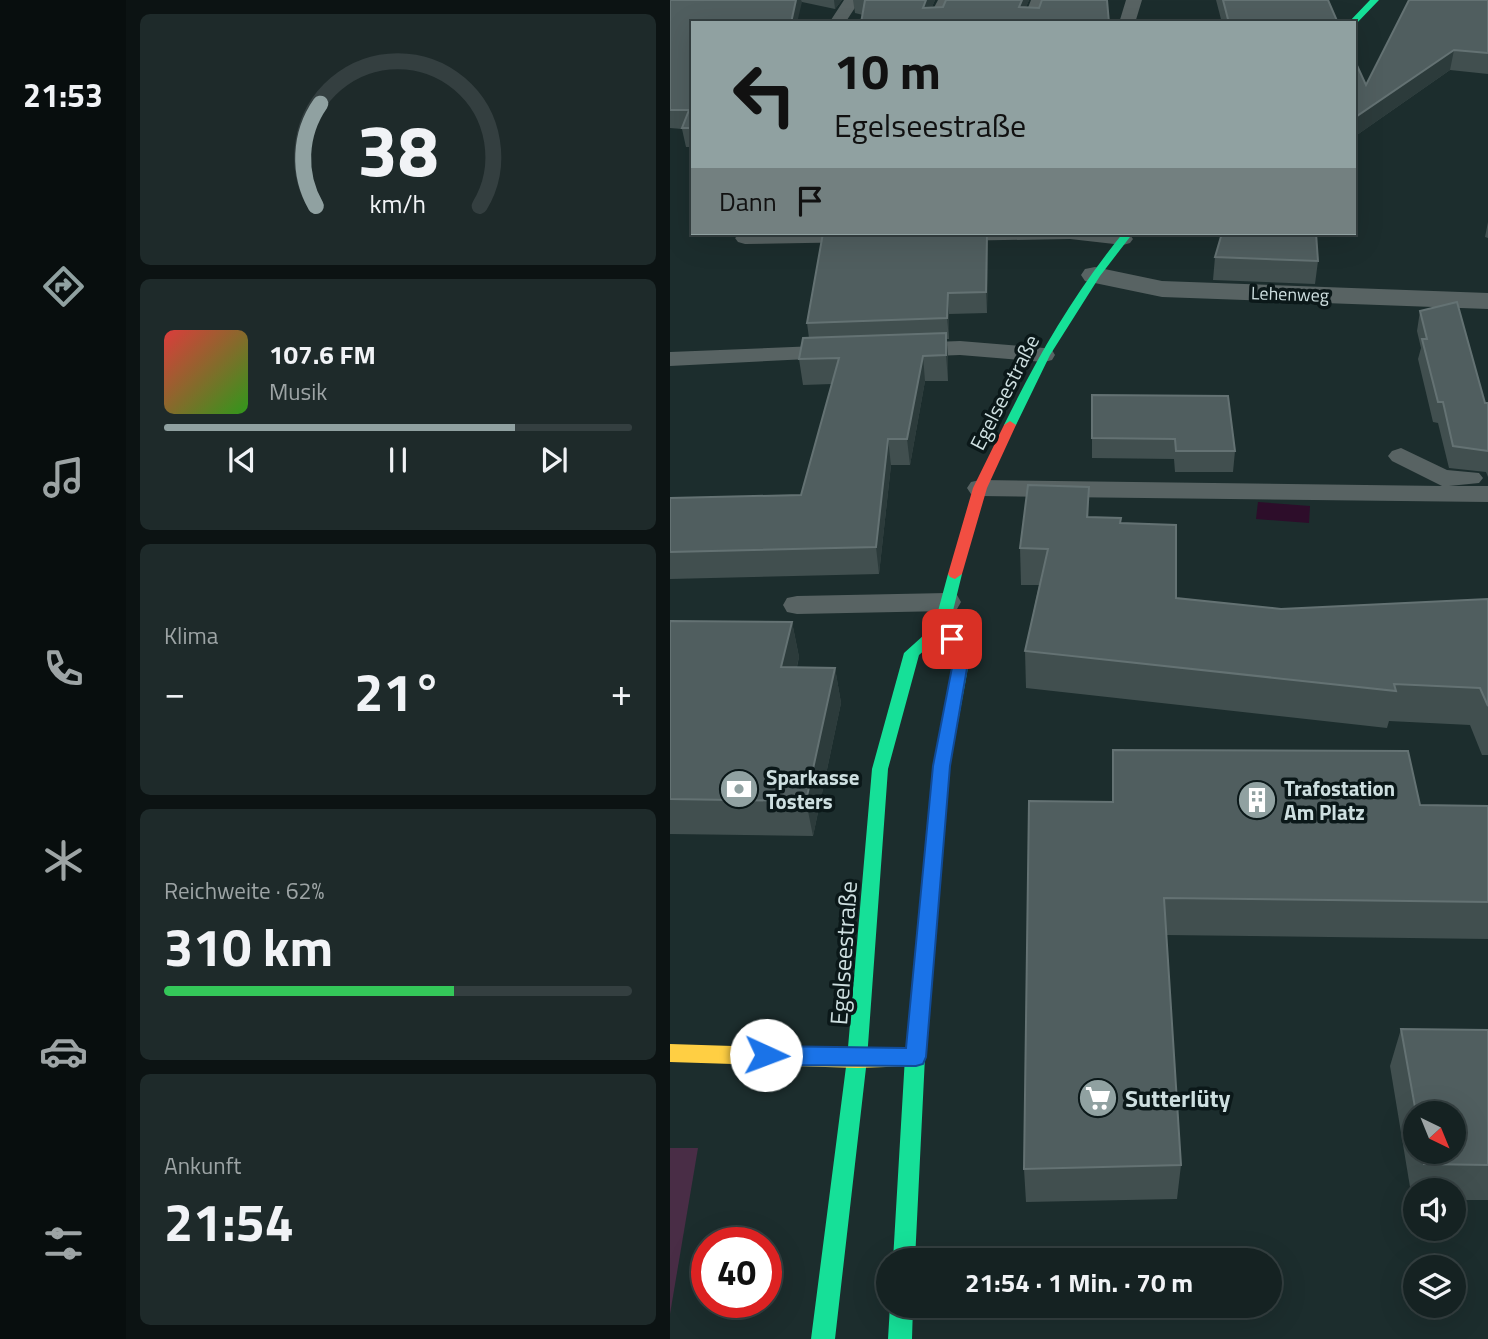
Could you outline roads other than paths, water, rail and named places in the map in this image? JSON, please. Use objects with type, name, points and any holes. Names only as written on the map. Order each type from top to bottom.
[{"type":"main road","points":[[1354,21],[1375,0]]},
{"type":"main road","name":"Egelseestraße","points":[[823,1339],[857,1059],[880,769],[912,653],[944,615],[966,528],[980,488],[1044,355],[1095,275],[1125,236]]},
{"type":"main road","points":[[905,1248],[916,1057],[942,766],[963,651],[944,615]]},
{"type":"main road","points":[[670,1053],[857,1059],[916,1057]]},
{"type":"main road","points":[[900,1339],[901,1318]]},
{"type":"street","name":"Lehenweg","points":[[1095,275],[1162,289],[1488,301]]},
{"type":"lane","points":[[838,21],[852,0]]},
{"type":"lane","points":[[935,21],[946,0]]},
{"type":"lane","points":[[1031,21],[1039,0]]},
{"type":"lane","points":[[1128,21],[1134,0]]},
{"type":"lane","points":[[1107,235],[1125,236]]},
{"type":"lane","points":[[745,238],[881,236]]},
{"type":"lane","points":[[891,350],[960,348],[1044,355]]},
{"type":"lane","points":[[670,359],[863,351]]},
{"type":"lane","points":[[1401,456],[1442,478],[1488,478]]},
{"type":"lane","points":[[980,488],[1488,494]]},
{"type":"lane","points":[[797,605],[944,615]]},
{"type":"place","name":"Sparkasse Tosters","points":[[739,789]]},
{"type":"place","name":"Trafostation Am Platz","points":[[1257,800]]},
{"type":"place","name":"Sutterlüty","points":[[1098,1098]]}]
